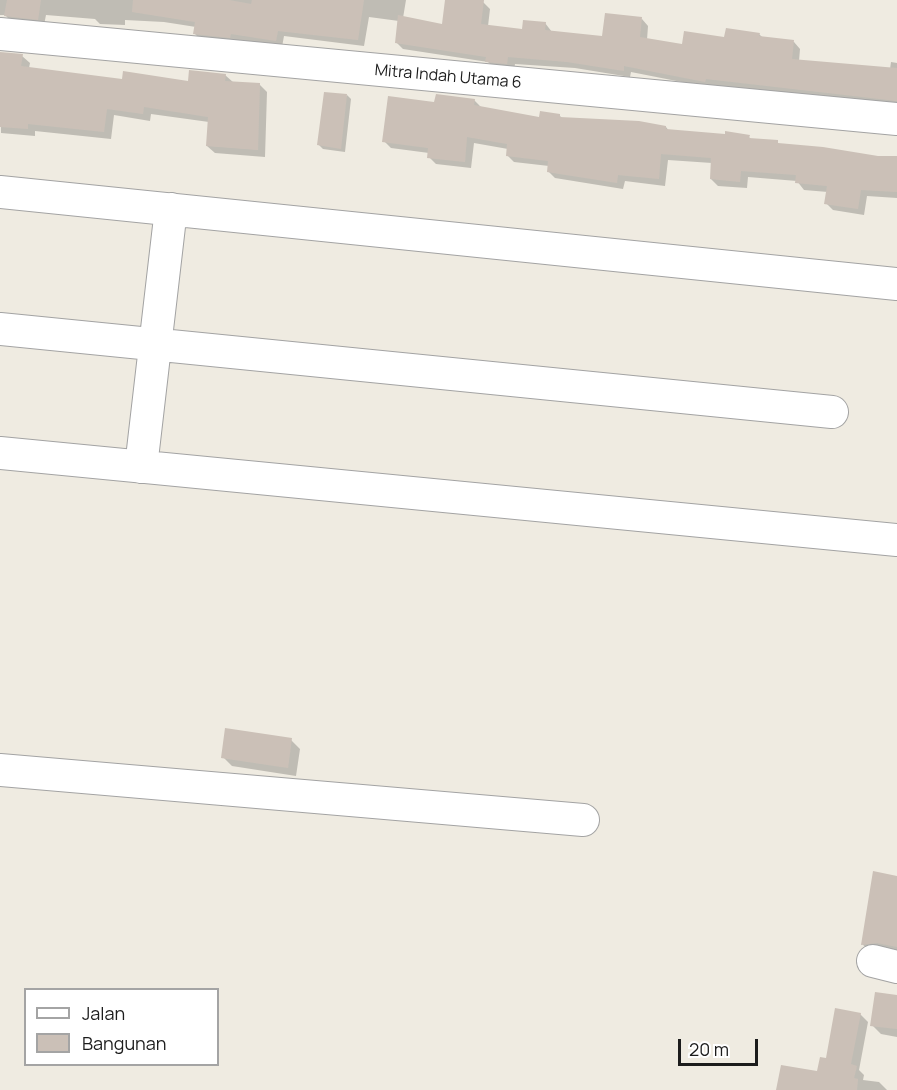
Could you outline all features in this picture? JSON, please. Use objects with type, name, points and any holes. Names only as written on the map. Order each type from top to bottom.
[{"type":"street","name":"Mitra Indah Utama 6","points":[[0,34],[897,119]]},
{"type":"street","points":[[0,192],[897,284]]},
{"type":"street","points":[[141,467],[158,345],[171,209]]},
{"type":"street","points":[[0,329],[832,412]]},
{"type":"street","points":[[0,453],[897,540]]},
{"type":"street","points":[[0,770],[584,820]]},
{"type":"building","points":[[7,0],[41,0],[38,20],[4,16]]},
{"type":"building","points":[[133,0],[229,0],[251,4],[252,0],[364,0],[358,40],[278,31],[276,41],[231,34],[230,38],[193,34],[195,22],[132,12]]},
{"type":"building","points":[[445,0],[484,0],[481,24],[522,29],[523,20],[546,22],[545,30],[602,36],[605,13],[642,17],[640,37],[682,44],[684,31],[724,37],[726,28],[760,33],[759,36],[794,40],[792,59],[897,68],[897,101],[706,79],[705,82],[624,66],[624,71],[567,62],[508,57],[507,64],[485,62],[486,57],[395,43],[398,15],[442,24]]},
{"type":"building","points":[[0,52],[23,54],[21,66],[122,79],[123,71],[188,81],[189,70],[226,74],[225,81],[260,83],[258,150],[206,146],[208,117],[144,107],[143,114],[107,109],[104,132],[28,124],[28,129],[0,127]]},
{"type":"building","points":[[324,92],[347,94],[341,149],[317,145]]},
{"type":"building","points":[[436,94],[475,99],[474,105],[539,117],[540,111],[560,114],[560,117],[639,121],[666,126],[666,129],[725,134],[725,131],[750,135],[749,138],[778,140],[778,143],[823,147],[878,156],[897,156],[897,192],[861,190],[858,209],[824,204],[827,186],[795,183],[796,175],[741,171],[740,182],[710,179],[711,158],[661,154],[659,179],[618,175],[617,183],[547,172],[548,161],[506,156],[507,144],[467,137],[465,162],[427,158],[428,148],[382,142],[388,96],[434,102]]},
{"type":"building","points":[[225,728],[292,738],[288,768],[221,758]]},
{"type":"building","points":[[873,871],[897,876],[897,947],[877,943],[861,945]]},
{"type":"building","points":[[875,992],[897,995],[897,1029],[870,1026]]},
{"type":"building","points":[[835,1008],[861,1013],[851,1064],[857,1066],[854,1078],[858,1079],[857,1090],[776,1090],[781,1065],[817,1071],[820,1057],[826,1058]]}]
